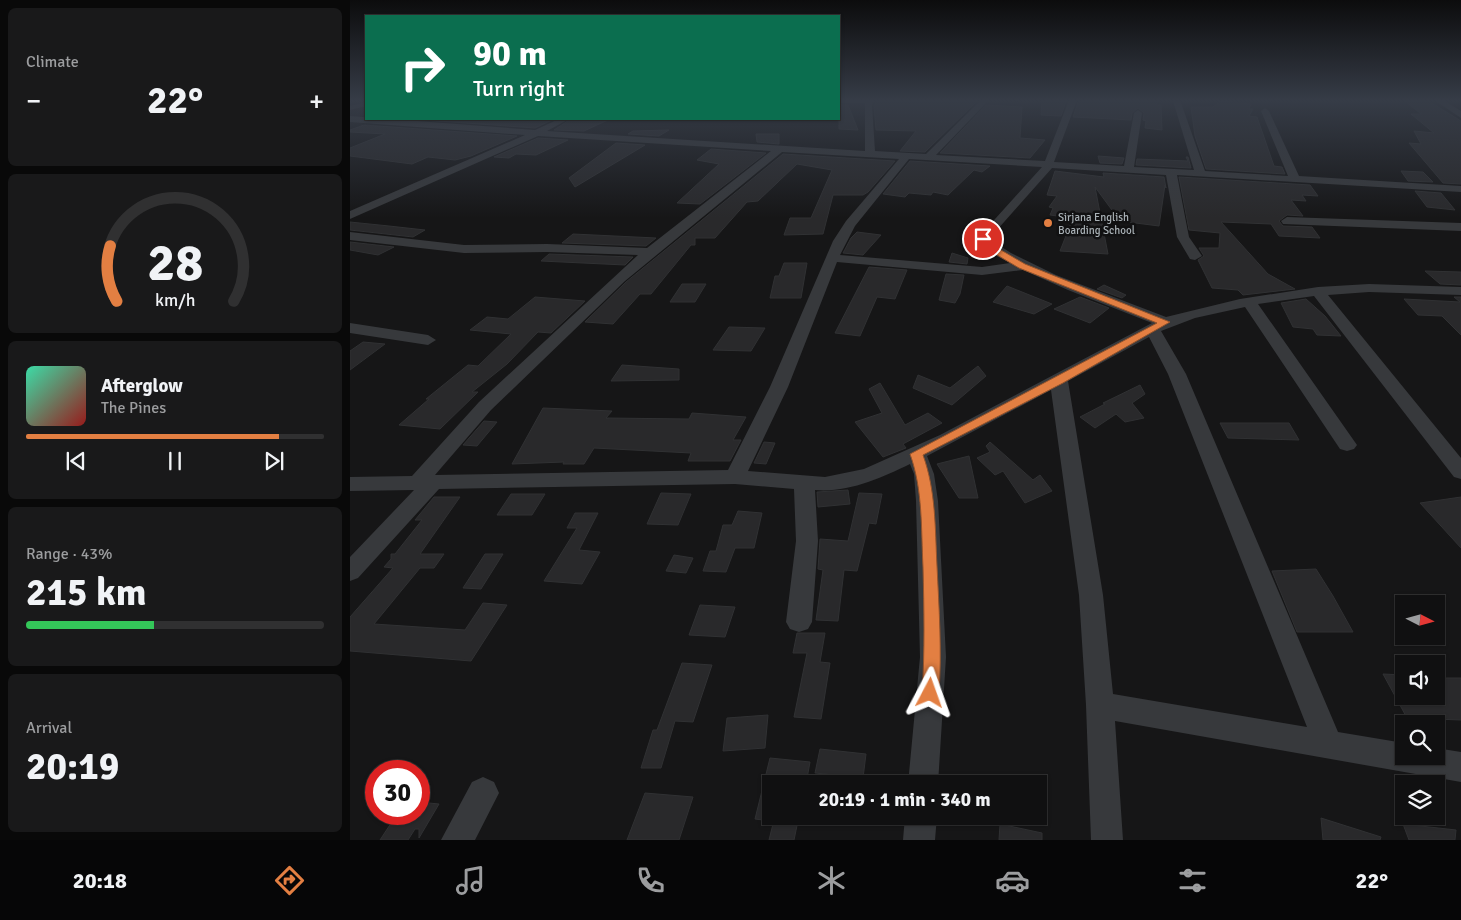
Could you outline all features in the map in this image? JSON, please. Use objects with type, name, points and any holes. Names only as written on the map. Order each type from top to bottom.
[{"type":"street","points":[[350,215],[525,139]]},
{"type":"street","points":[[514,144],[599,143],[615,139]]},
{"type":"street","points":[[620,139],[1170,170],[1461,189]]},
{"type":"street","points":[[870,139],[870,153]]},
{"type":"street","points":[[929,157],[946,139]]},
{"type":"street","points":[[1059,139],[1046,171],[983,239],[985,244],[1022,266],[1159,326],[1328,743]]},
{"type":"street","points":[[1129,168],[1134,139]]},
{"type":"street","points":[[1189,139],[1200,172]]},
{"type":"street","points":[[1277,139],[1294,178]]},
{"type":"street","points":[[350,572],[426,481],[484,406],[650,252],[781,148]]},
{"type":"street","points":[[735,477],[779,387],[838,241],[907,155]]},
{"type":"street","points":[[1170,170],[1184,237],[1195,256]]},
{"type":"street","points":[[1449,188],[1461,198]]},
{"type":"street","points":[[1288,221],[1461,227]]},
{"type":"street","points":[[350,236],[464,249],[547,248],[650,252]]},
{"type":"street","points":[[832,258],[982,271],[1022,266]]},
{"type":"street","points":[[350,484],[426,481],[735,477],[826,484],[869,475],[916,454],[1059,381],[1159,326],[1249,302],[1318,292],[1368,288],[1461,291]]},
{"type":"street","points":[[1318,292],[1461,472]]},
{"type":"street","points":[[1249,302],[1347,445]]},
{"type":"street","points":[[350,328],[428,340]]},
{"type":"street","points":[[1059,381],[1091,595],[1100,705],[1107,840]]},
{"type":"street","points":[[916,454],[924,474],[927,501],[933,657],[924,775]]},
{"type":"street","points":[[799,622],[807,541],[804,482]]},
{"type":"street","points":[[1100,705],[1461,767]]},
{"type":"street","points":[[458,840],[483,793]]},
{"type":"street","points":[[919,840],[920,825]]},
{"type":"building","points":[[372,139],[510,139],[471,156],[455,160],[428,157],[412,164],[350,156],[350,148]]},
{"type":"building","points":[[535,139],[568,140],[536,155],[516,154],[509,158],[494,157]]},
{"type":"building","points":[[757,139],[779,139],[779,144],[757,142]]},
{"type":"building","points":[[909,139],[938,139],[925,152],[900,151]]},
{"type":"building","points":[[953,139],[1045,140],[1030,158],[940,153]]},
{"type":"building","points":[[1196,139],[1265,139],[1274,166],[1282,167],[1285,174],[1206,169]]},
{"type":"building","points":[[1418,139],[1461,139],[1461,184],[1443,183],[1409,143],[1421,144]]},
{"type":"building","points":[[616,143],[645,145],[575,187],[569,178]]},
{"type":"building","points":[[711,149],[766,153],[700,204],[677,203],[719,164],[697,160]]},
{"type":"building","points":[[783,154],[895,161],[868,192],[863,195],[833,195],[823,234],[784,235],[790,218],[811,218],[832,170],[797,164],[758,201],[747,202],[715,238],[695,238],[695,245],[691,245],[651,294],[640,294],[613,324],[585,322],[626,282]]},
{"type":"building","points":[[1098,156],[1124,158],[1122,164],[1100,163]]},
{"type":"building","points":[[1186,157],[1188,157],[1191,168],[1136,165],[1137,159],[1188,161]]},
{"type":"building","points":[[910,161],[990,166],[982,172],[974,170],[948,195],[933,192],[931,195],[909,193],[905,197],[883,194]]},
{"type":"building","points":[[1055,171],[1104,177],[1103,173],[1164,177],[1166,188],[1165,185],[1159,226],[1120,221],[1095,187],[1108,254],[1060,251],[1073,218],[1050,215],[1053,208],[1049,207],[1057,196],[1047,195]]},
{"type":"building","points":[[1401,171],[1423,172],[1433,182],[1408,181]]},
{"type":"building","points":[[1179,177],[1310,185],[1318,196],[1302,195],[1306,201],[1291,200],[1303,216],[1287,215],[1279,221],[1283,226],[1312,227],[1320,238],[1279,236],[1271,224],[1221,222],[1268,274],[1295,289],[1243,295],[1238,290],[1212,288],[1198,260],[1204,256],[1199,248],[1219,248],[1220,233],[1189,230]]},
{"type":"building","points":[[1415,191],[1441,193],[1455,210],[1427,207]]},
{"type":"building","points":[[350,222],[425,230],[413,237],[350,230]]},
{"type":"building","points":[[857,232],[881,235],[863,255],[843,253],[851,238]]},
{"type":"building","points":[[573,234],[656,238],[646,246],[562,243]]},
{"type":"building","points":[[350,242],[394,247],[378,255],[350,250]]},
{"type":"building","points":[[952,253],[968,258],[967,264],[949,262]]},
{"type":"building","points":[[549,254],[633,257],[625,265],[541,261]]},
{"type":"building","points":[[784,263],[807,263],[801,298],[770,298],[775,276],[779,276]]},
{"type":"building","points":[[869,267],[907,270],[895,299],[877,297],[860,336],[835,333]]},
{"type":"building","points":[[1425,271],[1461,272],[1461,285],[1440,284]]},
{"type":"building","points":[[946,274],[964,275],[960,294],[955,303],[939,300]]},
{"type":"building","points":[[682,284],[706,284],[695,302],[670,302]]},
{"type":"building","points":[[1104,285],[1126,295],[1122,298],[1097,289]]},
{"type":"building","points":[[1007,286],[1052,304],[1034,314],[993,302]]},
{"type":"building","points":[[535,297],[585,301],[551,333],[538,332],[507,364],[472,392],[478,392],[440,429],[399,425],[429,399],[426,399],[468,365],[478,366],[511,334],[470,330],[487,317],[508,319]]},
{"type":"building","points":[[1080,297],[1109,308],[1090,323],[1054,309]]},
{"type":"building","points":[[1454,297],[1461,297],[1461,335],[1442,316],[1418,315],[1404,299],[1460,302]]},
{"type":"building","points":[[1306,299],[1325,316],[1341,336],[1317,335],[1313,329],[1293,327],[1281,303]]},
{"type":"building","points":[[729,327],[765,328],[751,351],[713,350]]},
{"type":"building","points":[[363,342],[385,344],[350,370],[350,351]]},
{"type":"building","points":[[622,365],[679,369],[679,380],[611,381]]},
{"type":"building","points":[[978,366],[986,376],[952,405],[913,388],[918,375],[950,388]]},
{"type":"building","points":[[880,383],[905,425],[928,413],[942,423],[903,444],[906,448],[883,457],[855,422],[882,413],[869,389]]},
{"type":"building","points":[[1140,385],[1145,394],[1132,403],[1144,418],[1125,422],[1116,414],[1095,428],[1080,417],[1105,404],[1103,403]]},
{"type":"building","points":[[543,408],[612,411],[606,418],[689,419],[692,413],[746,417],[733,440],[741,440],[730,461],[688,461],[691,453],[594,448],[584,464],[563,464],[564,462],[512,464]]},
{"type":"building","points":[[484,421],[497,422],[477,446],[463,445]]},
{"type":"building","points":[[1220,423],[1289,423],[1299,440],[1228,438]]},
{"type":"building","points":[[764,442],[775,443],[766,464],[754,463]]},
{"type":"building","points":[[990,442],[1033,480],[1040,475],[1052,491],[1025,503],[1003,471],[995,475],[977,458],[990,452],[986,446]]},
{"type":"building","points":[[969,456],[978,498],[959,498],[937,464]]},
{"type":"building","points":[[848,490],[850,504],[818,507],[817,492]]},
{"type":"building","points":[[661,493],[691,494],[678,525],[647,524]]},
{"type":"building","points":[[859,493],[882,494],[876,524],[869,523],[857,571],[844,570],[838,621],[816,620],[823,570],[818,569],[820,539],[848,541]]},
{"type":"building","points":[[511,494],[545,494],[532,515],[497,515]]},
{"type":"building","points":[[434,497],[460,497],[420,554],[444,554],[434,568],[420,568],[374,624],[465,630],[483,603],[507,605],[471,661],[350,651],[350,617],[393,568],[384,567],[391,559],[391,554],[395,554],[422,520],[415,520]]},
{"type":"building","points":[[1461,497],[1461,548],[1420,503]]},
{"type":"building","points":[[738,511],[762,513],[754,548],[735,548],[726,572],[703,571],[710,551],[716,551],[723,525],[732,525]]},
{"type":"building","points":[[575,513],[598,513],[579,550],[600,552],[582,584],[544,581],[577,528],[567,528]]},
{"type":"building","points":[[485,554],[503,554],[481,589],[463,588]]},
{"type":"building","points":[[674,555],[693,558],[686,573],[666,571]]},
{"type":"building","points":[[1316,569],[1353,632],[1297,632],[1272,571]]},
{"type":"building","points":[[700,605],[735,607],[725,637],[689,635]]},
{"type":"building","points":[[797,633],[825,633],[820,662],[830,663],[821,719],[794,717],[807,653],[793,653]]},
{"type":"building","points":[[682,663],[712,665],[693,722],[675,721],[661,768],[641,768],[653,730],[657,730]]},
{"type":"building","points":[[1383,674],[1395,675],[1395,696]]},
{"type":"building","points":[[1445,678],[1461,678],[1461,720],[1445,719],[1445,715],[1405,715],[1400,705],[1445,705]]},
{"type":"building","points":[[768,715],[765,748],[723,751],[727,718]]},
{"type":"building","points":[[820,749],[866,754],[863,775],[815,773]]},
{"type":"building","points":[[770,758],[810,762],[808,775],[766,775]]},
{"type":"building","points":[[762,791],[762,820],[755,819]]},
{"type":"building","points":[[645,793],[693,797],[679,840],[627,840]]},
{"type":"building","points":[[430,803],[439,804],[430,819]]},
{"type":"building","points":[[1321,818],[1381,837],[1380,840],[1323,840]]},
{"type":"building","points":[[390,825],[427,825],[419,838],[419,829],[415,829],[408,840],[380,840]]},
{"type":"building","points":[[773,825],[797,825],[794,840],[769,840]]},
{"type":"building","points":[[1000,825],[1042,833],[1042,840],[999,840]]},
{"type":"building","points":[[1403,825],[1456,830],[1455,840],[1409,840]]},
{"type":"place","name":"Sirjana English Boarding School","points":[[1048,223]]},
{"type":"route","points":[[930,693],[933,657],[927,501],[924,474],[916,454],[1059,381],[1165,322],[1022,266],[985,244],[983,239]]}]
